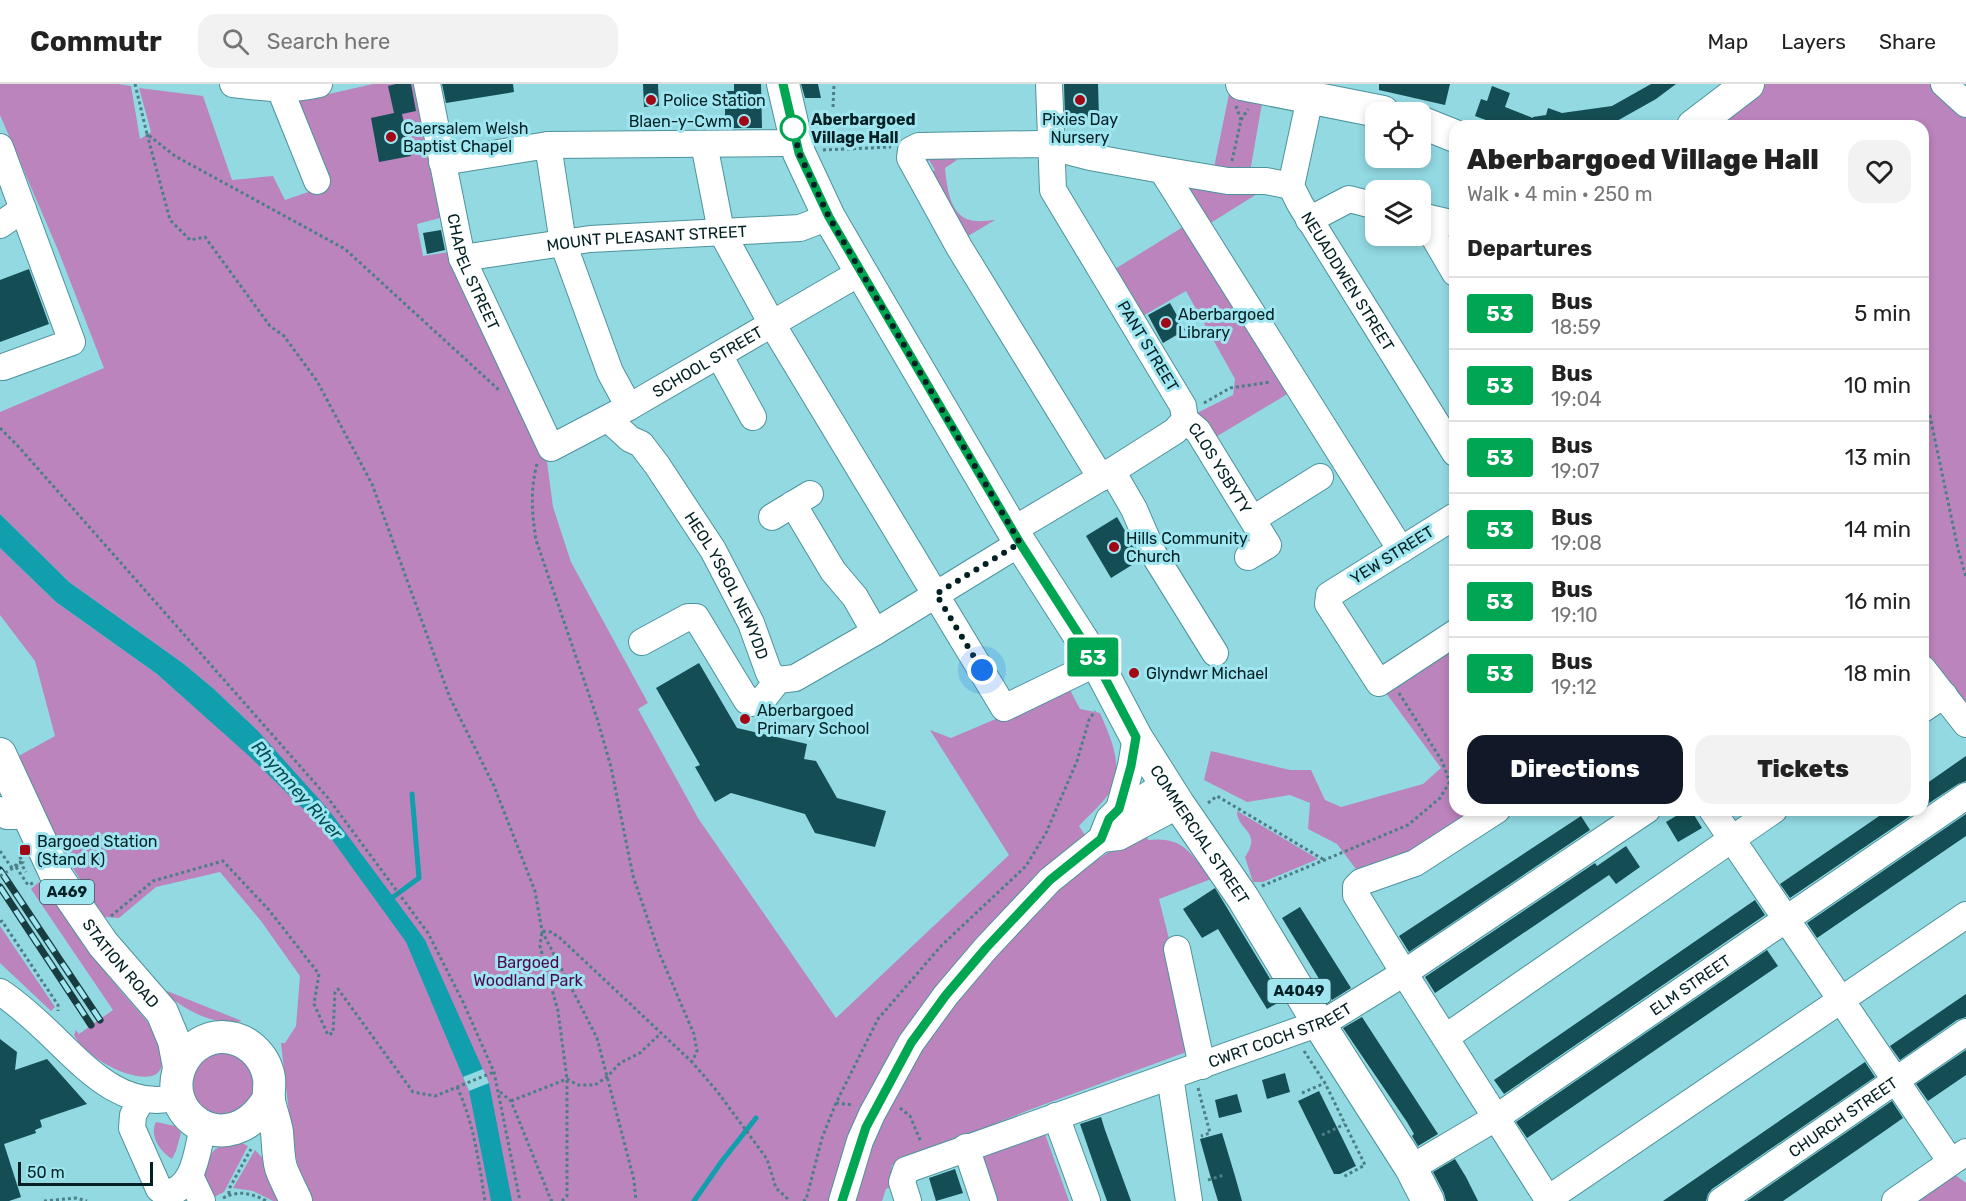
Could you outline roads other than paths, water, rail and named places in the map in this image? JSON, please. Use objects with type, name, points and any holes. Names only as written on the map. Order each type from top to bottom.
[{"type":"main road","name":"COMMERCIAL STREET","points":[[783,84],[797,146],[829,217],[861,273],[1016,536],[1097,663],[1136,737],[1184,797],[1242,898],[1306,1028],[1411,1168],[1428,1201]]},
{"type":"main road","points":[[1701,120],[1748,84]]},
{"type":"main road","points":[[1238,93],[1310,98],[1365,109]]},
{"type":"main road","points":[[1431,126],[1449,134]]},
{"type":"main road","name":"STATION ROAD","points":[[0,754],[14,813],[87,922],[162,1012],[174,1041],[178,1082],[188,1115],[203,1127]]},
{"type":"main road","name":"STATION ROAD","points":[[162,1012],[215,1038],[241,1040],[258,1053],[267,1067],[270,1081],[268,1098],[276,1129],[281,1167],[296,1201]]},
{"type":"main road","points":[[178,1082],[187,1053],[200,1043],[215,1038]]},
{"type":"main road","points":[[203,1127],[243,1139],[252,1120],[261,1111],[268,1098]]},
{"type":"main road","name":"STATION ROAD","points":[[243,1139],[256,1142],[281,1167]]},
{"type":"street","points":[[233,84],[280,90],[319,84]]},
{"type":"street","name":"CHAPEL STREET","points":[[427,84],[462,258],[550,448]]},
{"type":"street","name":"PANT STREET","points":[[1049,84],[1053,190],[1183,406],[1185,420]]},
{"type":"street","points":[[1944,84],[1966,105]]},
{"type":"street","points":[[280,90],[318,181]]},
{"type":"street","points":[[1215,653],[1153,553],[1134,509],[1106,474],[959,247],[909,158],[911,150],[919,146],[1039,144],[1090,157],[1228,181],[1266,181],[1291,186],[1310,98]]},
{"type":"street","points":[[442,162],[548,145],[783,143],[797,146]]},
{"type":"street","points":[[704,144],[721,231],[772,324],[1004,708],[1097,663]]},
{"type":"street","name":"HEOL YSGOL NEWYDD","points":[[548,145],[563,243],[610,372],[619,413],[630,439],[641,444],[713,550],[751,624],[769,673],[778,680],[795,678],[936,594],[1016,536]]},
{"type":"street","points":[[0,147],[72,342],[3,368]]},
{"type":"street","points":[[1162,170],[1401,550]]},
{"type":"street","name":"NEUADDWEN STREET","points":[[1291,186],[1309,220],[1449,443]]},
{"type":"street","points":[[1309,220],[1349,200],[1365,204]]},
{"type":"street","points":[[0,225],[23,209]]},
{"type":"street","name":"MOUNT PLEASANT STREET","points":[[462,258],[590,239],[800,228],[829,217]]},
{"type":"street","points":[[1431,218],[1449,223]]},
{"type":"street","points":[[1431,232],[1449,263]]},
{"type":"street","name":"SCHOOL STREET","points":[[550,448],[619,413],[861,273]]},
{"type":"street","points":[[719,356],[753,417]]},
{"type":"street","points":[[1016,536],[1106,474],[1174,431],[1185,420]]},
{"type":"street","name":"CLOS YSBYTY","points":[[1185,420],[1198,431],[1269,545],[1248,557]]},
{"type":"street","name":"CLOS YSBYTY","points":[[1253,519],[1320,477]]},
{"type":"street","points":[[792,505],[832,571],[855,597],[875,632]]},
{"type":"street","name":"YEW STREET","points":[[1449,520],[1329,595],[1328,604],[1379,683],[1449,637]]},
{"type":"street","points":[[642,642],[688,617],[696,618],[747,701],[752,703],[764,698],[778,680]]},
{"type":"street","points":[[1929,676],[1966,724]]},
{"type":"street","points":[[1929,705],[1944,695]]},
{"type":"street","points":[[842,1201],[864,1132],[911,1043],[946,995],[986,948],[1050,880],[1101,839],[1109,819],[1119,809],[1136,737]]},
{"type":"street","name":"ELM STREET","points":[[1411,1168],[1497,1117],[1966,796]]},
{"type":"street","points":[[1119,809],[1184,797]]},
{"type":"street","points":[[1101,839],[1119,837],[1184,797]]},
{"type":"street","points":[[1488,816],[1415,863],[1361,882],[1356,887],[1356,895],[1548,1200],[1966,915]]},
{"type":"street","name":"CWRT COCH STREET","points":[[908,1201],[902,1182],[906,1170],[1328,1020],[1404,973],[1638,816]]},
{"type":"street","points":[[1716,816],[1895,1080],[1958,1157],[1895,1201]]},
{"type":"street","points":[[1446,1037],[1765,816]]},
{"type":"street","points":[[1177,949],[1196,1191]]},
{"type":"street","points":[[0,992],[18,1004],[92,1073],[116,1089],[142,1099],[168,1100],[178,1082]]},
{"type":"street","name":"CHURCH STREET","points":[[1721,1201],[1966,1032]]},
{"type":"street","points":[[142,1099],[133,1115],[132,1128],[159,1189],[168,1193],[189,1192],[203,1127]]},
{"type":"street","points":[[1056,1116],[1087,1201]]},
{"type":"street","points":[[966,1147],[984,1201]]},
{"type":"water","name":"Rhymney River","points":[[0,514],[69,582],[184,664],[215,690],[257,730],[328,809],[425,940],[489,1083],[512,1201],[491,1201],[469,1091],[406,942],[325,830],[248,755],[157,674],[56,602],[0,548]]},
{"type":"waterway","points":[[389,900],[419,878],[412,794]]},
{"type":"waterway","points":[[694,1201],[756,1118]]},
{"type":"railway","points":[[0,870],[100,1020]]},
{"type":"railway","points":[[0,887],[91,1025]]},
{"type":"place","name":"Police Station","points":[[651,100]]},
{"type":"place","name":"Pixies Day Nursery","points":[[1080,100]]},
{"type":"place","name":"Blaen-y-Cwm","points":[[744,121]]},
{"type":"place","name":"Aberbargoed Village Hall","points":[[793,128]]},
{"type":"place","name":"Caersalem Welsh Baptist Chapel","points":[[391,137]]},
{"type":"place","name":"Aberbargoed Library","points":[[1166,323]]},
{"type":"place","name":"Hills Community Church","points":[[1114,547]]},
{"type":"place","name":"Glyndwr Michael","points":[[1134,673]]},
{"type":"place","name":"Aberbargoed Primary School","points":[[745,719]]},
{"type":"place","name":"Bargoed Station (Stand K)","points":[[25,850]]},
{"type":"park label","name":"Bargoed Woodland Park","points":[[528,971]]}]
